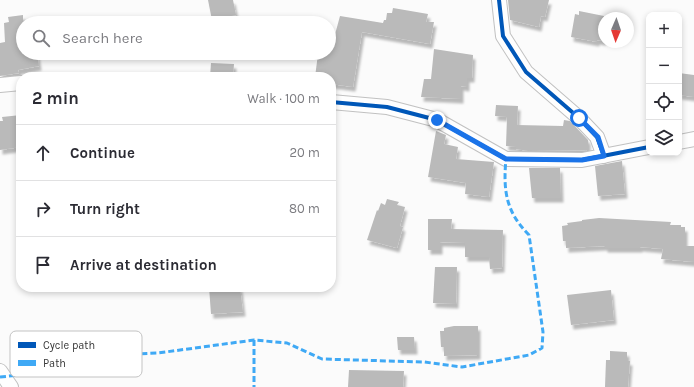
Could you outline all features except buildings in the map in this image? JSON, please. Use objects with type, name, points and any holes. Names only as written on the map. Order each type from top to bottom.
[{"type":"street","points":[[499,0],[503,36],[526,72],[579,118],[598,137],[604,156]]},
{"type":"street","points":[[0,85],[16,83]]},
{"type":"street","points":[[336,102],[386,107],[437,120],[506,159],[582,160],[646,149]]},
{"type":"street","points":[[682,141],[694,139]]},
{"type":"street","points":[[0,371],[11,387]]},
{"type":"marked path","points":[[142,354],[158,353],[254,340],[287,343],[322,359],[424,362],[462,367],[529,355],[542,348],[543,332],[529,235],[515,218],[506,191],[506,159]]},
{"type":"marked path","points":[[254,340],[254,387]]},
{"type":"marked path","points":[[0,377],[10,376]]},
{"type":"cycle path","points":[[499,0],[503,36],[526,72],[579,118],[597,137],[604,156]]},
{"type":"cycle path","points":[[336,102],[387,107],[437,120],[506,159],[582,160],[646,148]]},
{"type":"route","points":[[437,120],[506,159],[582,160],[604,156],[598,137],[579,118]]}]
